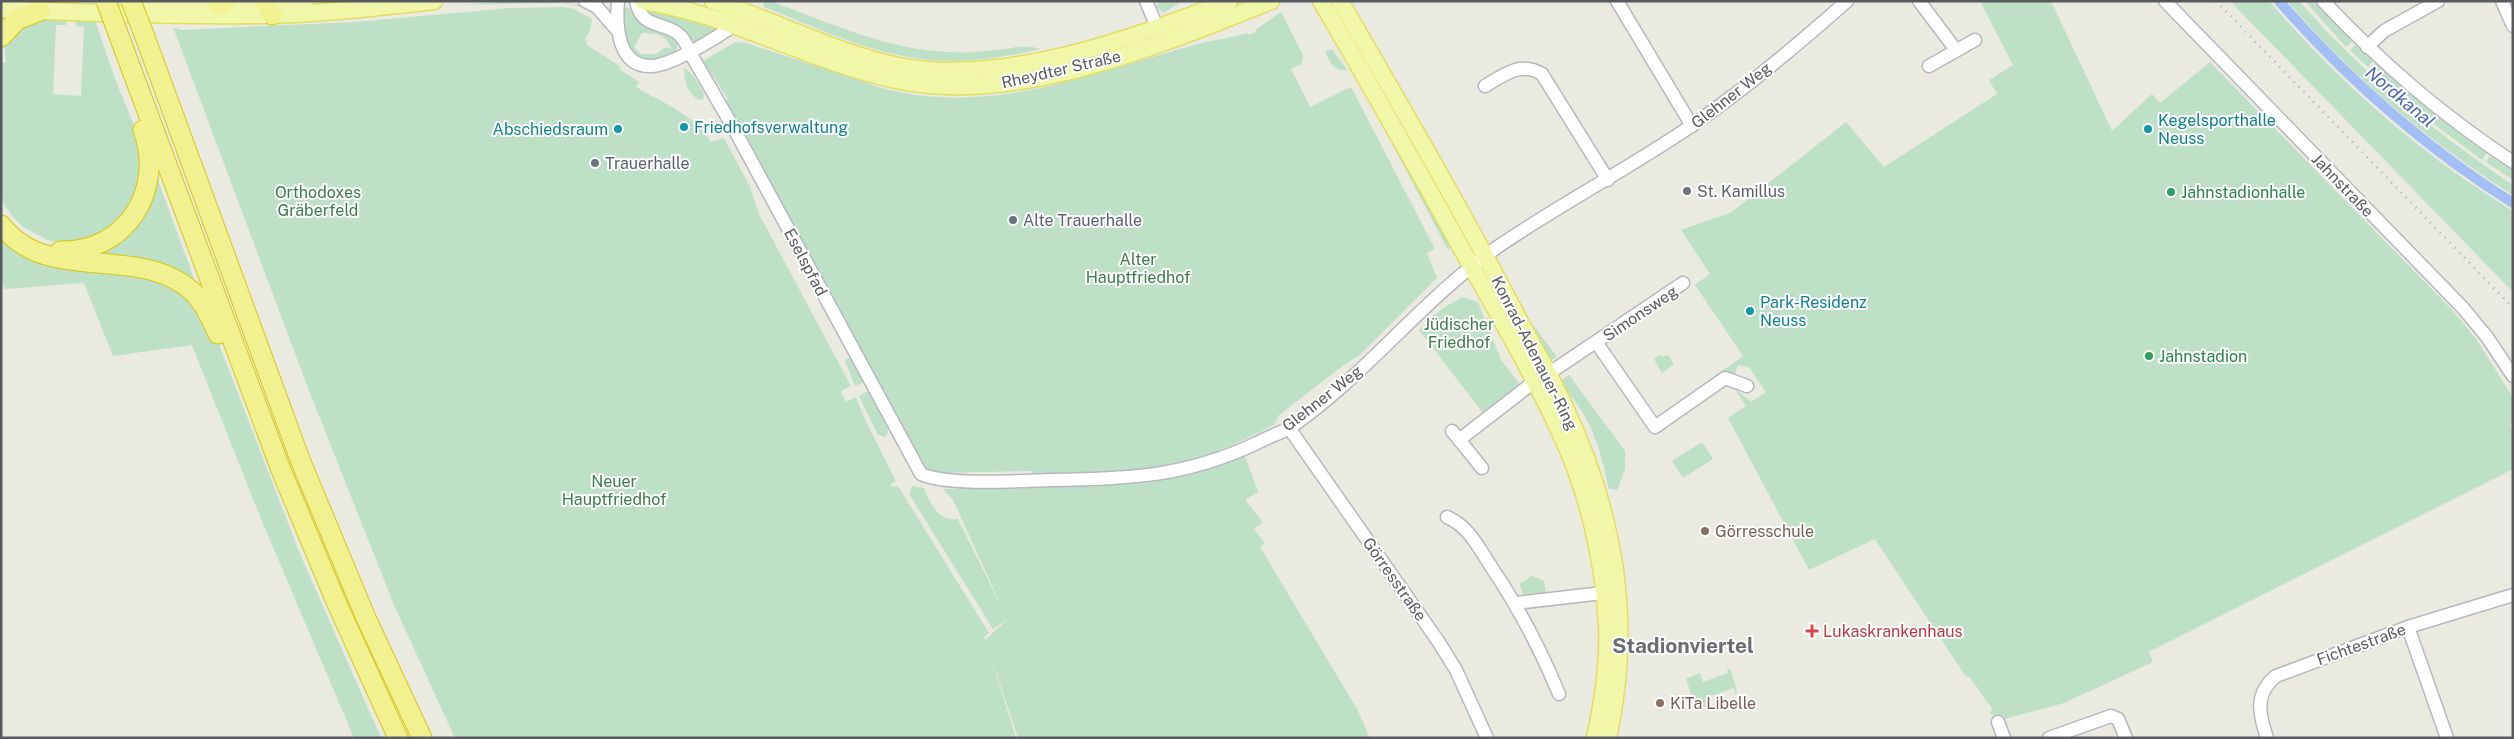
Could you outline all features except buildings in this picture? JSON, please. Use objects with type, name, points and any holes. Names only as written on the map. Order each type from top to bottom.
[{"type":"highway","points":[[106,1],[245,377],[337,604],[398,738]]},
{"type":"highway","points":[[133,1],[302,462],[366,618],[422,738]]},
{"type":"highway","points":[[1,37],[17,20],[40,11]]},
{"type":"highway","points":[[1,213],[14,230],[28,241],[58,251],[90,248],[106,241],[130,222],[145,193],[150,165],[145,136],[135,108],[132,70]]},
{"type":"highway","points":[[1,225],[8,234],[24,246],[41,254],[59,259],[150,269],[182,284],[196,295],[245,377]]},
{"type":"main road","points":[[133,1],[222,2],[271,5],[434,1]]},
{"type":"main road","points":[[1,9],[171,15],[305,1]]},
{"type":"main road","name":"Rheydter Straße","points":[[643,1],[686,10],[831,60],[896,80],[928,85],[961,87],[997,85],[1069,70],[1166,41],[1271,1]]},
{"type":"main road","name":"Rheydter Straße","points":[[713,1],[869,58],[929,70],[962,72],[1025,64],[1157,27],[1229,1]]},
{"type":"main road","name":"Konrad-Adenauer-Ring","points":[[1321,1],[1400,136],[1471,266],[1541,378],[1587,460],[1612,543],[1618,588],[1620,636],[1618,679],[1608,738]]},
{"type":"main road","name":"Konrad-Adenauer-Ring","points":[[1340,1],[1417,132],[1485,256],[1541,378],[1572,464],[1596,547],[1607,625],[1606,674],[1595,738]]},
{"type":"main road","points":[[1351,1],[1368,36],[1371,54]]},
{"type":"street","points":[[586,1],[597,7],[617,30]]},
{"type":"street","points":[[618,1],[617,30],[619,40],[629,55],[642,65],[658,65],[689,51],[734,25]]},
{"type":"street","name":"Eselspfad","points":[[636,1],[640,15],[653,23],[679,33],[685,38],[689,51],[733,127],[921,474]]},
{"type":"street","points":[[1146,1],[1157,27]]},
{"type":"street","points":[[1617,1],[1692,126]]},
{"type":"street","name":"Glehner Weg","points":[[921,474],[943,480],[1010,481],[1117,479],[1156,475],[1209,463],[1289,428],[1333,394],[1471,266],[1692,126],[1767,68],[1847,1]]},
{"type":"street","points":[[1919,1],[1956,50]]},
{"type":"street","name":"Jahnstraße","points":[[2165,1],[2463,308],[2487,338],[2513,376]]},
{"type":"street","points":[[2322,1],[2367,47],[2441,112],[2513,162]]},
{"type":"street","points":[[2367,47],[2384,31],[2438,1]]},
{"type":"street","points":[[2502,1],[2513,26]]},
{"type":"street","points":[[1929,66],[1975,40]]},
{"type":"street","points":[[1484,86],[1521,67],[1533,69],[1542,74],[1608,180]]},
{"type":"street","name":"Simonsweg","points":[[1541,378],[1684,283]]},
{"type":"street","name":"Simonsweg","points":[[1596,342],[1655,427],[1726,378],[1747,386]]},
{"type":"street","name":"Konrad-Adenauer-Ring","points":[[1482,468],[1456,435],[1541,378]]},
{"type":"street","name":"Görresstraße","points":[[1289,428],[1438,641],[1463,685],[1488,738]]},
{"type":"street","points":[[1447,517],[1465,528],[1516,603],[1540,648],[1559,694]]},
{"type":"street","points":[[1516,603],[1604,593]]},
{"type":"street","name":"Fichtestraße","points":[[2267,738],[2259,705],[2263,690],[2271,680],[2283,672],[2408,627],[2513,594]]},
{"type":"street","points":[[2408,627],[2447,738]]},
{"type":"street","points":[[2049,738],[2111,716],[2118,720],[2126,738]]},
{"type":"street","points":[[1998,722],[2004,738]]},
{"type":"green space","points":[[516,1],[563,3],[453,5]]},
{"type":"green space","points":[[763,1],[770,1],[872,38],[914,48],[957,52],[981,52],[1023,47],[1041,49],[972,60],[945,61],[909,57],[867,47],[825,32],[764,7]]},
{"type":"green space","points":[[1160,1],[1183,1],[1163,13],[1156,6]]},
{"type":"green space","name":"Jahnstadion","points":[[1980,1],[2051,1],[2112,131],[2152,94],[2160,103],[2210,62],[2455,313],[2479,343],[2513,398],[2513,423],[2510,425],[2513,430],[2513,469],[2149,652],[2153,662],[2064,703],[2001,720],[1989,713],[1993,710],[1969,676],[1966,677],[1875,539],[1809,570],[1728,418],[1746,406],[1734,388],[1751,402],[1766,392],[1749,367],[1738,365],[1735,374],[1724,374],[1722,371],[1743,356],[1695,285],[1710,274],[1681,230],[1732,212],[1846,122],[1884,167],[1997,94],[1989,80],[2013,65]]},
{"type":"green space","points":[[2230,1],[2269,1],[2324,60],[2383,115],[2446,166],[2513,211],[2513,292]]},
{"type":"green space","points":[[2287,1],[2299,1],[2348,53],[2400,100],[2455,144],[2513,185],[2513,195],[2451,153],[2392,106],[2338,56]]},
{"type":"green space","points":[[2305,1],[2314,1],[2345,33],[2347,32],[2355,39],[2346,47]]},
{"type":"green space","points":[[563,3],[579,5],[587,10],[579,6]]},
{"type":"green space","name":"Neuer Hauptfriedhof","points":[[563,7],[574,9],[592,19],[589,34],[585,38],[587,45],[620,66],[619,69],[639,82],[636,87],[688,117],[705,133],[711,142],[724,138],[750,187],[759,214],[851,386],[841,391],[846,402],[856,397],[865,420],[896,481],[890,484],[893,487],[898,486],[989,633],[984,637],[985,640],[1008,619],[993,629],[909,494],[912,486],[924,488],[932,506],[940,515],[946,518],[958,519],[1005,614],[953,500],[943,489],[1023,489],[1038,486],[1131,484],[1188,475],[1245,456],[1258,492],[1245,500],[1263,522],[1254,529],[1265,544],[1260,547],[1357,709],[1370,738],[1018,738],[988,648],[1016,738],[455,738],[394,605],[308,388],[173,27],[180,30],[355,22],[510,8]]},
{"type":"green space","points":[[628,8],[646,27],[673,37],[678,41],[676,51],[663,59],[646,62],[638,57],[628,46],[624,34],[623,9]],"holes":[[[642,33],[660,35],[669,43],[671,48],[664,48],[656,54],[641,54],[634,47]]]},
{"type":"green space","points":[[643,8],[660,10],[664,14],[721,29],[694,42],[680,27],[648,16]]},
{"type":"green space","name":"Alter Hauptfriedhof","points":[[1281,12],[1303,55],[1301,64],[1291,69],[1310,107],[1351,87],[1435,249],[1427,253],[1437,278],[1361,354],[1279,415],[1274,425],[1197,459],[1157,468],[1116,473],[1033,474],[1032,471],[940,473],[926,468],[726,102],[728,99],[703,61],[736,42],[746,43],[888,90],[934,97],[973,97],[1051,86],[1202,43],[1247,33],[1248,35],[1256,32],[1255,30]]},
{"type":"green space","points":[[41,20],[66,20],[66,25],[56,25],[53,94],[81,96],[84,27],[75,26],[76,20],[95,21],[117,84],[141,142],[140,181],[127,214],[100,236],[67,244],[47,240],[23,227],[12,216],[1,197],[1,64],[6,62],[4,45],[17,28],[24,28]]},
{"type":"green space","points":[[2358,42],[2361,49],[2374,60],[2368,67],[2350,50]]},
{"type":"green space","points":[[1332,49],[1347,70],[1339,70],[1331,63],[1325,52]]},
{"type":"green space","points":[[2376,63],[2438,117],[2482,150],[2484,147],[2488,151],[2482,160],[2434,124],[2370,70]]},
{"type":"green space","points":[[684,68],[690,72],[698,83],[704,94],[703,99],[699,100],[689,90]]},
{"type":"green space","points":[[1358,79],[1454,246],[1448,250]]},
{"type":"green space","points":[[2490,156],[2513,171],[2513,180],[2486,162]]},
{"type":"green space","points":[[155,172],[199,292],[78,255],[107,246]]},
{"type":"green space","points":[[1,235],[154,275],[196,302],[217,339],[300,554],[381,738],[354,738],[259,514],[192,345],[113,356],[84,283],[5,289],[1,282]]},
{"type":"green space","name":"Jüdischer Friedhof","points":[[1462,297],[1478,302],[1501,360],[1521,386],[1483,413],[1419,330],[1440,310]]},
{"type":"green space","points":[[1532,326],[1535,327],[1557,357],[1551,360]]},
{"type":"green space","points":[[1660,354],[1662,357],[1668,355],[1674,364],[1662,373],[1654,359]]},
{"type":"green space","points":[[852,356],[864,378],[862,383],[855,386],[845,360]]},
{"type":"green space","points":[[1569,375],[1625,451],[1625,469],[1617,490],[1609,489],[1602,459],[1591,427],[1561,381]]},
{"type":"green space","points":[[870,390],[887,420],[888,432],[885,437],[878,435],[859,396]]},
{"type":"green space","points":[[1702,442],[1713,459],[1683,478],[1672,461]]},
{"type":"green space","points":[[1532,576],[1544,581],[1546,594],[1525,597],[1519,584]]},
{"type":"green space","points":[[1727,668],[1731,670],[1736,694],[1734,688],[1708,697],[1711,705],[1699,709],[1695,705],[1686,679],[1700,673],[1703,682],[1728,673]]},
{"type":"waterway","name":"Nordkanal","points":[[2279,1],[2332,58],[2388,111],[2449,159],[2513,203]]},
{"type":"railway","points":[[2216,1],[2513,308]]},
{"type":"place","name":"Friedhofsverwaltung","points":[[684,127]]},
{"type":"place","name":"Abschiedsraum","points":[[618,129]]},
{"type":"place","name":"Kegelsporthalle Neuss","points":[[2148,129]]},
{"type":"place","name":"Trauerhalle","points":[[595,163]]},
{"type":"place","name":"St. Kamillus","points":[[1687,191]]},
{"type":"place","name":"Jahnstadionhalle","points":[[2171,192]]},
{"type":"place","name":"Alte Trauerhalle","points":[[1013,220]]},
{"type":"place","name":"Park-Residenz Neuss","points":[[1750,311]]},
{"type":"place","name":"Jahnstadion","points":[[2149,356]]},
{"type":"place","name":"Görresschule","points":[[1705,531]]},
{"type":"place","name":"Lukaskrankenhaus","points":[[1812,631]]},
{"type":"place","name":"KiTa Libelle","points":[[1660,703]]},
{"type":"district","name":"Stadionviertel","points":[[1683,646]]},
{"type":"park label","name":"Orthodoxes Gräberfeld","points":[[318,201]]}]
